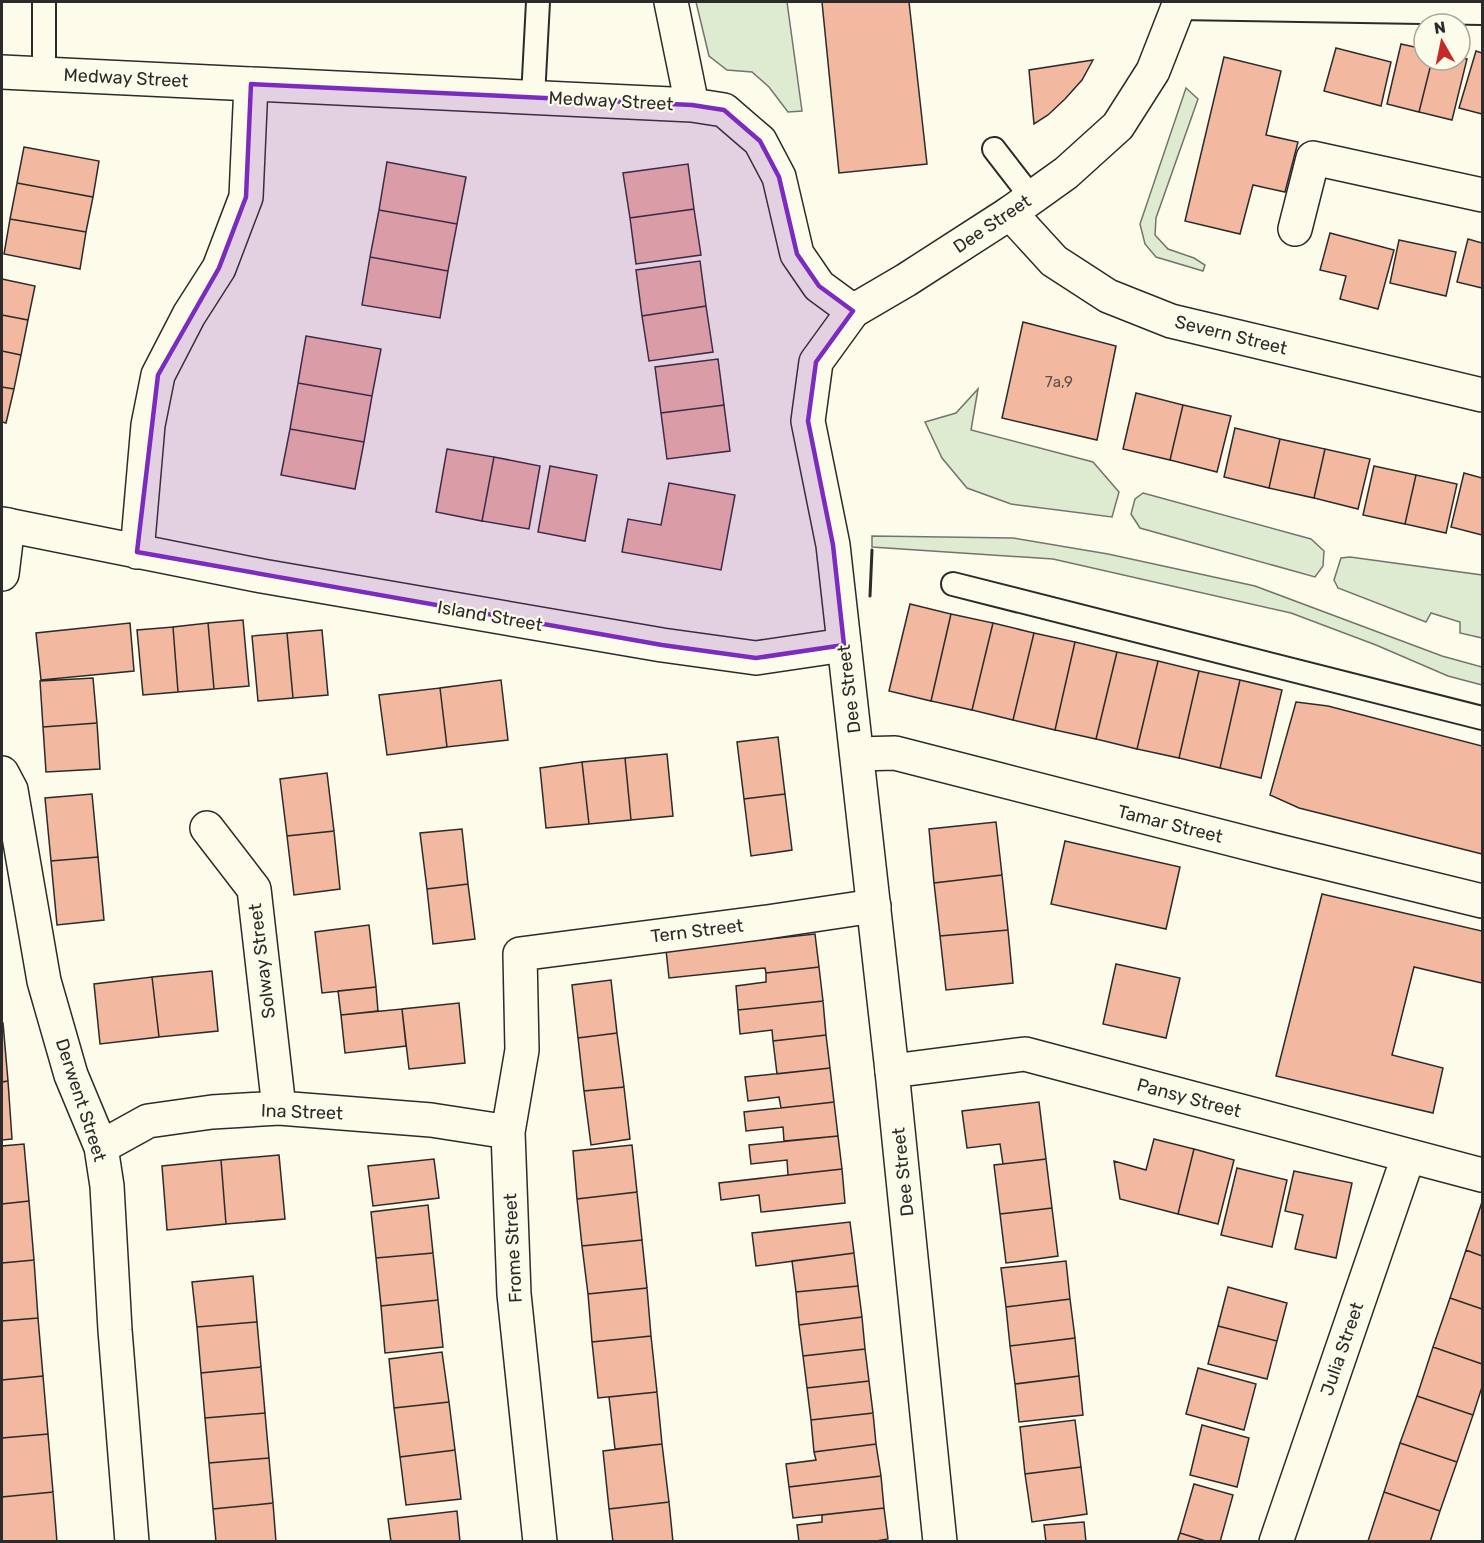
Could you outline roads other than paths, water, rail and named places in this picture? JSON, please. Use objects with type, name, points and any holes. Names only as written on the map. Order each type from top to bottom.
[{"type":"street","points":[[671,2],[692,105]]},
{"type":"street","name":"Dee Street","points":[[940,1542],[857,754],[832,545],[808,420],[816,362],[853,311],[906,280],[1021,205],[1066,173],[1118,126],[1153,70],[1179,5]]},
{"type":"street","name":"Medway Street","points":[[2,72],[692,105],[724,110],[760,141],[779,177],[797,254],[819,286],[853,311]]},
{"type":"street","points":[[137,552],[148,425],[158,375],[189,315],[219,268],[246,197],[251,84]]},
{"type":"street","points":[[1295,229],[1313,158],[1482,195]]},
{"type":"street","name":"Severn Street","points":[[1021,205],[1054,261],[1108,296],[1171,321],[1482,395]]},
{"type":"street","points":[[2,574],[5,524]]},
{"type":"street","name":"Island Street","points":[[5,524],[284,580],[686,648],[756,658],[844,645]]},
{"type":"street","name":"Tamar Street","points":[[857,754],[895,753],[1266,849],[1482,901]]},
{"type":"street","name":"Derwent Street","points":[[2,773],[11,790],[44,981],[71,1075],[101,1147],[107,1186],[115,1330],[132,1542]]},
{"type":"street","name":"Solway Street","points":[[207,828],[254,889],[279,1108]]},
{"type":"street","name":"Tern Street","points":[[520,954],[874,906]]},
{"type":"street","name":"Frome Street","points":[[520,954],[522,1050],[508,1132],[514,1294],[540,1542]]},
{"type":"street","name":"Pansy Street","points":[[892,1071],[1025,1054],[1482,1175]]},
{"type":"street","name":"Ina Street","points":[[101,1147],[148,1121],[212,1112],[279,1108],[431,1120],[508,1132]]},
{"type":"street","name":"Julia Street","points":[[1276,1542],[1408,1157]]},
{"type":"lane","points":[[44,2],[44,74]]},
{"type":"lane","points":[[533,97],[538,2]]},
{"type":"lane","points":[[1179,5],[1482,13]]},
{"type":"lane","points":[[994,149],[1021,205]]},
{"type":"lane","points":[[953,584],[1482,718]]}]
